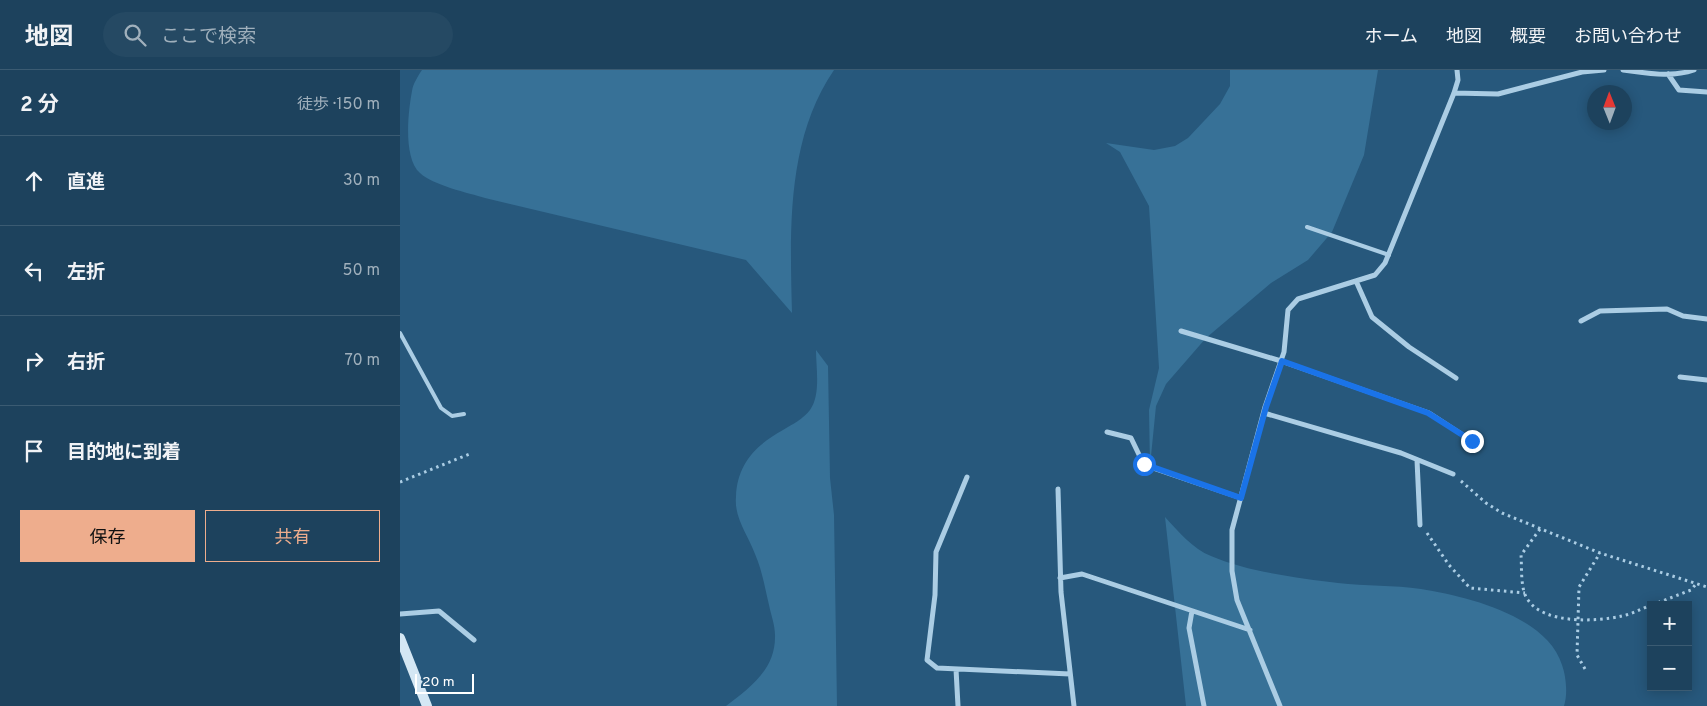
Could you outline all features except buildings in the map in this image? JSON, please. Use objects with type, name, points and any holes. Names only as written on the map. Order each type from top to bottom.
[{"type":"main road","points":[[400,638],[427,706]]},
{"type":"street","points":[[1280,706],[1237,600],[1232,571],[1232,530],[1264,413],[1282,361],[1288,310],[1298,299],[1375,275],[1386,263],[1454,92],[1458,80],[1457,70]]},
{"type":"street","points":[[1454,92],[1498,94],[1582,72],[1604,70]]},
{"type":"street","points":[[1624,70],[1668,74],[1694,70]]},
{"type":"street","points":[[1668,74],[1679,90],[1707,92]]},
{"type":"street","points":[[1356,282],[1372,317],[1410,347],[1456,378]]},
{"type":"street","points":[[1581,321],[1600,311],[1667,309],[1683,316],[1707,319]]},
{"type":"street","points":[[1181,331],[1282,361],[1428,413],[1472,441]]},
{"type":"street","points":[[1680,377],[1707,380]]},
{"type":"street","points":[[1264,413],[1417,460],[1453,474]]},
{"type":"street","points":[[1107,432],[1131,438],[1144,464],[1241,498]]},
{"type":"street","points":[[1417,460],[1420,525]]},
{"type":"street","points":[[967,477],[936,552],[936,594],[927,660],[937,668],[1070,674]]},
{"type":"street","points":[[1058,489],[1060,578],[1074,706]]},
{"type":"street","points":[[1060,578],[1082,574],[1250,630]]},
{"type":"street","points":[[400,614],[417,611],[439,611],[474,640]]},
{"type":"street","points":[[1192,611],[1189,628],[1204,706]]},
{"type":"street","points":[[956,669],[958,706]]},
{"type":"lane","points":[[1307,227],[1389,255]]},
{"type":"lane","points":[[400,333],[441,408],[452,416],[464,414]]},
{"type":"path","points":[[400,482],[472,452]]},
{"type":"path","points":[[1453,474],[1486,503],[1502,513],[1600,553],[1707,587]]},
{"type":"path","points":[[1420,525],[1448,566],[1470,588],[1525,593]]},
{"type":"path","points":[[1540,529],[1521,555],[1526,599],[1538,612],[1561,619],[1577,619],[1622,616],[1647,607]]},
{"type":"path","points":[[1585,669],[1577,655],[1579,587],[1600,553]]},
{"type":"path","points":[[1662,601],[1691,590],[1696,584]]},
{"type":"shaded area","points":[[422,70],[834,70],[818,97],[807,126],[799,156],[794,187],[792,219],[792,313],[746,260],[485,198],[442,185],[426,177],[420,173],[411,157],[408,134],[413,88]]},
{"type":"shaded area","points":[[1230,70],[1378,70],[1364,155],[1332,232],[1308,260],[1271,283],[1206,338],[1166,384],[1156,406],[1150,466],[1149,410],[1159,368],[1149,206],[1120,152],[1106,143],[1154,150],[1175,146],[1188,138],[1220,104],[1230,86]]},
{"type":"shaded area","points":[[816,350],[828,366],[830,478],[834,515],[837,706],[726,706],[752,685],[766,668],[774,647],[775,635],[760,566],[737,512],[737,485],[744,465],[757,449],[764,442],[801,419],[810,410],[816,397],[817,389]]},
{"type":"shaded area","points":[[1165,517],[1198,549],[1225,562],[1273,574],[1348,584],[1400,587],[1439,592],[1503,611],[1523,621],[1540,633],[1553,648],[1565,674],[1566,691],[1564,706],[1186,706]]},
{"type":"route","points":[[1144,464],[1241,498],[1266,407],[1282,361],[1428,413],[1472,441]]}]
